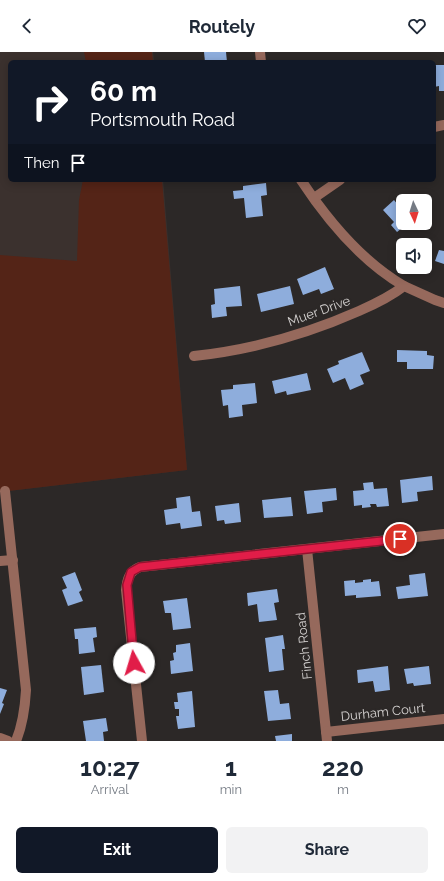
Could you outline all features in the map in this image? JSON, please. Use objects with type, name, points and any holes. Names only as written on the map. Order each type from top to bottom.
[{"type":"street","points":[[302,182],[327,217],[348,241],[390,278],[404,286],[444,303]]},
{"type":"street","points":[[314,198],[337,182]]},
{"type":"street","name":"Muer Drive","points":[[194,356],[231,351],[268,342],[317,327],[348,316],[381,301],[394,294],[404,286]]},
{"type":"street","points":[[6,491],[26,690],[22,726],[16,741]]},
{"type":"street","points":[[142,741],[126,590],[129,575],[135,569],[140,567],[444,534]]},
{"type":"street","name":"Finch Road","points":[[307,549],[326,736]]},
{"type":"street","points":[[0,561],[12,560]]},
{"type":"street","name":"Durham Court","points":[[326,736],[444,719]]},
{"type":"street","points":[[0,738],[8,741]]},
{"type":"shaded area","points":[[0,52],[153,52],[154,60],[8,60],[8,182],[163,182],[187,470],[0,492]]},
{"type":"shaded area","points":[[84,52],[152,52],[153,60],[86,60]]},
{"type":"shaded area","points":[[83,182],[162,182],[187,470],[0,492],[0,255],[77,261],[79,200]]},
{"type":"building","points":[[204,52],[226,52],[227,60],[205,60]]},
{"type":"building","points":[[436,65],[444,65],[444,91],[439,91],[439,86],[436,87]]},
{"type":"building","points":[[266,183],[267,195],[261,196],[263,216],[246,218],[244,198],[234,199],[233,191],[243,190],[243,186]]},
{"type":"building","points":[[394,200],[396,202],[396,230],[399,230],[397,232],[391,225],[394,222],[383,210]]},
{"type":"building","points":[[439,250],[444,251],[444,264],[435,261]]},
{"type":"building","points":[[325,267],[334,289],[321,294],[319,289],[303,295],[297,279]]},
{"type":"building","points":[[240,286],[242,306],[226,307],[227,316],[212,318],[211,305],[215,304],[214,289]]},
{"type":"building","points":[[290,286],[294,304],[261,312],[257,294]]},
{"type":"building","points":[[397,350],[427,351],[427,355],[434,356],[433,369],[407,369],[407,362],[397,362]]},
{"type":"building","points":[[362,352],[370,371],[360,375],[364,384],[350,390],[345,378],[333,383],[327,369],[339,364],[338,361]]},
{"type":"building","points":[[307,373],[311,390],[287,395],[286,391],[275,394],[272,381]]},
{"type":"building","points":[[255,383],[257,403],[242,405],[243,416],[229,418],[228,405],[223,406],[221,390],[233,389],[233,385]]},
{"type":"building","points":[[432,476],[433,490],[417,492],[418,501],[402,503],[400,480]]},
{"type":"building","points":[[373,482],[374,489],[387,488],[389,506],[377,507],[376,504],[370,504],[371,507],[362,508],[362,505],[354,506],[353,491],[364,490],[363,483]]},
{"type":"building","points":[[336,488],[337,500],[322,502],[323,512],[307,514],[304,491]]},
{"type":"building","points":[[190,496],[192,512],[200,511],[202,526],[181,529],[180,523],[166,525],[164,510],[177,508],[176,498]]},
{"type":"building","points":[[291,497],[293,516],[264,518],[262,500]]},
{"type":"building","points":[[239,503],[241,522],[225,524],[224,520],[217,521],[215,506]]},
{"type":"building","points":[[75,572],[82,590],[79,592],[83,601],[68,606],[62,590],[67,588],[62,577]]},
{"type":"building","points":[[425,573],[428,596],[398,599],[396,587],[410,585],[409,575]]},
{"type":"building","points":[[371,579],[371,582],[379,581],[381,596],[356,598],[356,595],[345,596],[344,581],[355,580],[355,583]]},
{"type":"building","points":[[277,589],[279,602],[274,603],[277,620],[259,622],[257,604],[248,606],[247,593]]},
{"type":"building","points":[[187,598],[191,628],[173,630],[171,613],[165,613],[163,601]]},
{"type":"building","points":[[96,627],[97,637],[93,638],[95,652],[79,654],[78,639],[75,639],[74,629]]},
{"type":"building","points":[[283,635],[285,649],[282,649],[284,670],[269,672],[265,638]]},
{"type":"building","points":[[190,643],[193,671],[171,674],[170,661],[174,660],[173,653],[176,652],[176,645]]},
{"type":"building","points":[[101,665],[104,692],[84,695],[81,667]]},
{"type":"building","points":[[388,666],[390,690],[375,692],[373,681],[358,683],[357,670]]},
{"type":"building","points":[[429,666],[431,684],[414,686],[413,683],[407,684],[404,669]]},
{"type":"building","points":[[0,688],[7,690],[0,714]]},
{"type":"building","points":[[278,690],[280,704],[289,703],[291,719],[268,721],[264,691]]},
{"type":"building","points":[[192,691],[195,727],[178,729],[176,716],[179,716],[179,709],[175,709],[174,702],[178,702],[177,693]]},
{"type":"building","points":[[106,718],[108,731],[103,732],[104,741],[86,741],[83,721]]},
{"type":"building","points":[[292,734],[292,741],[276,741],[275,736]]},
{"type":"route","points":[[134,663],[126,590],[129,575],[135,569],[140,567],[400,539]]}]
